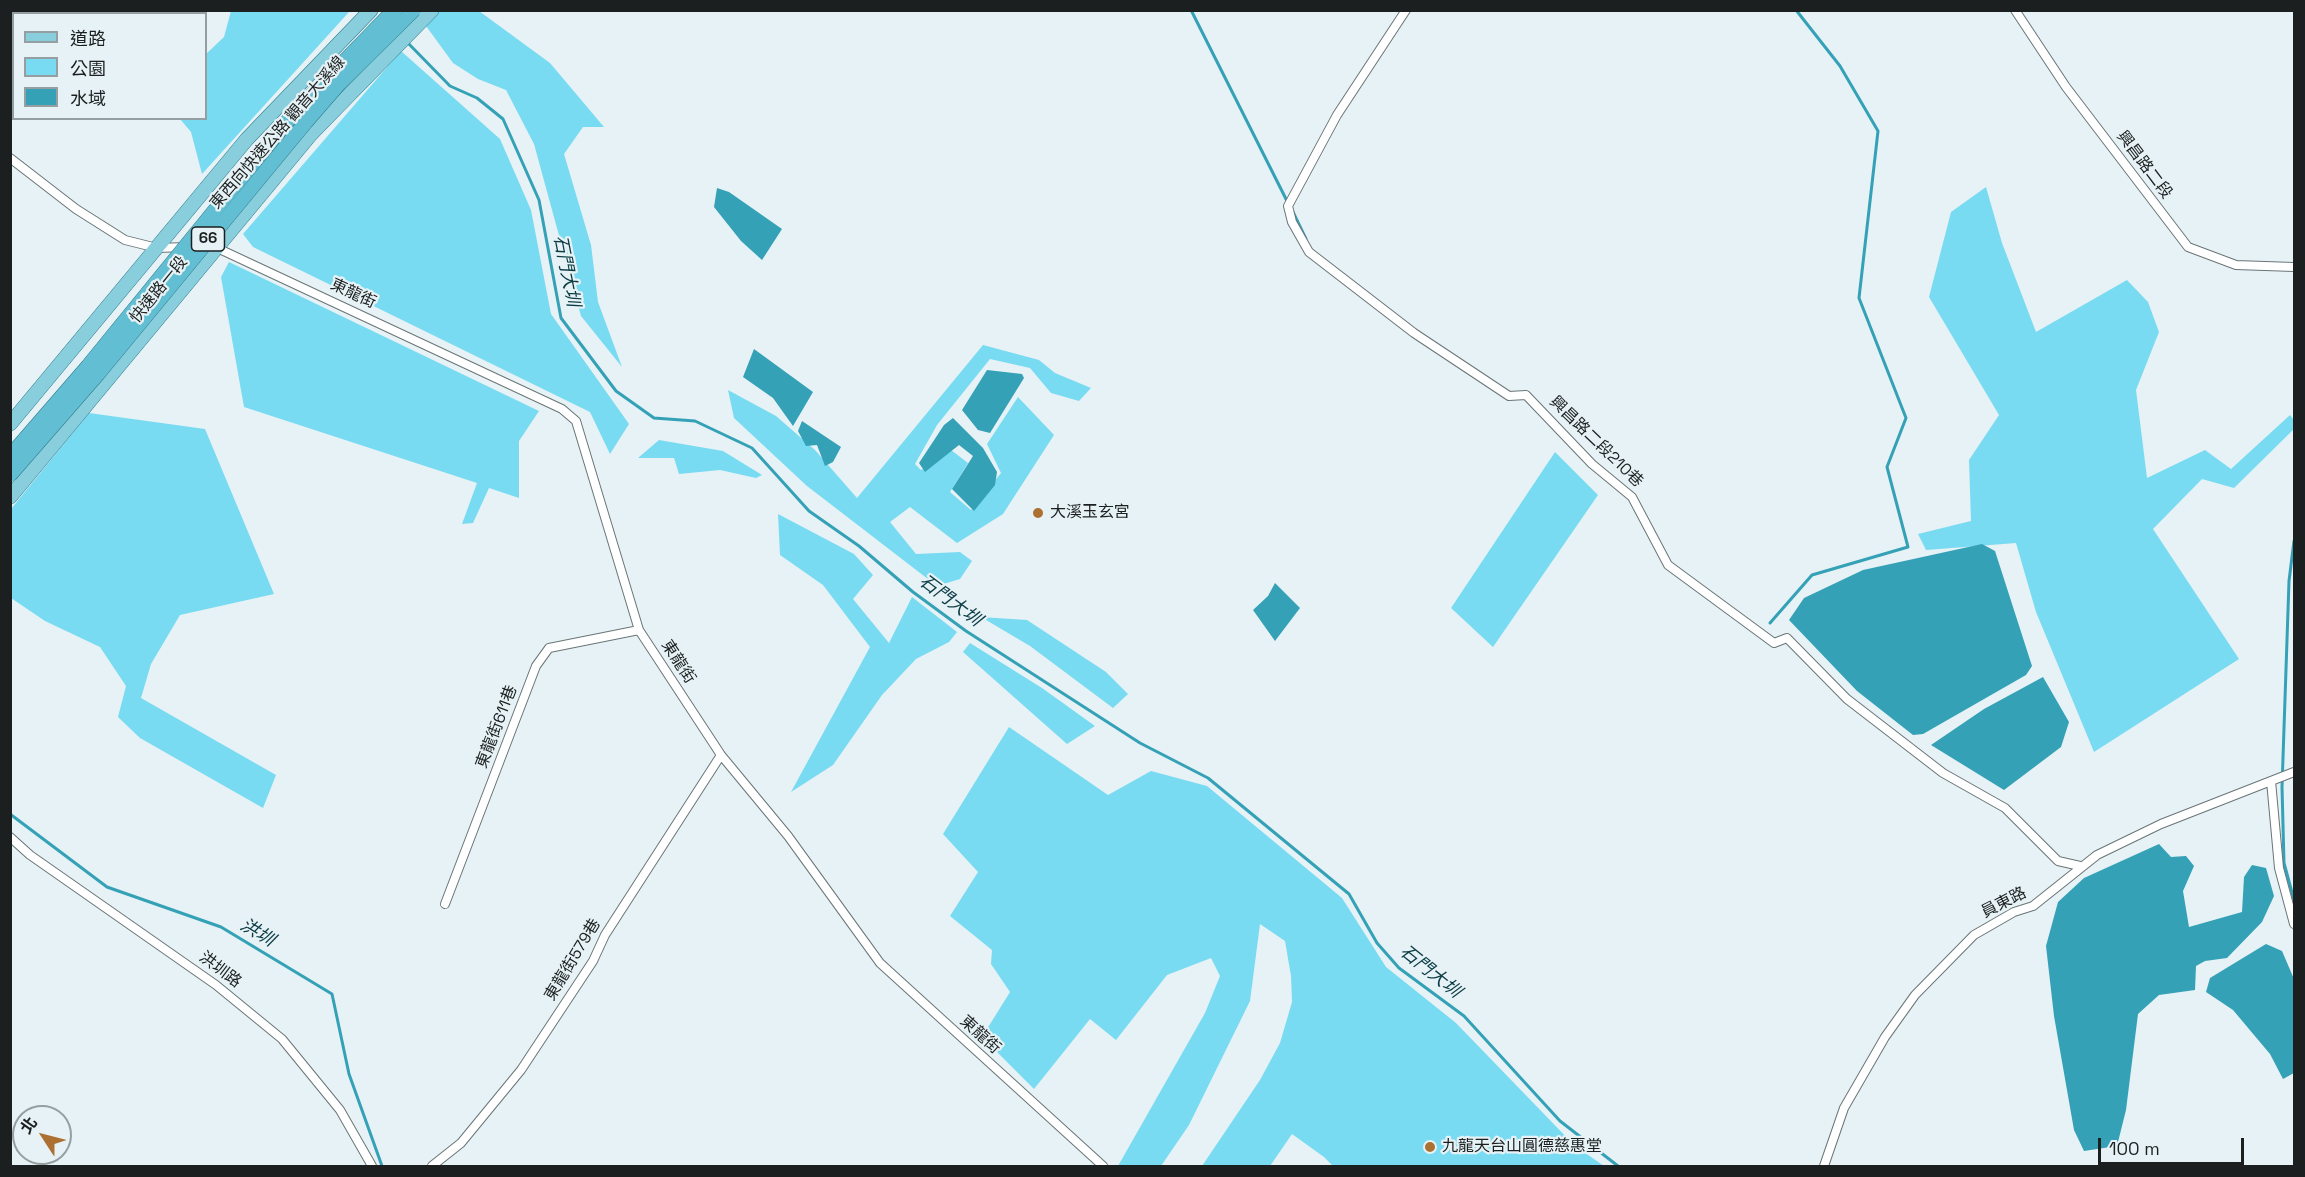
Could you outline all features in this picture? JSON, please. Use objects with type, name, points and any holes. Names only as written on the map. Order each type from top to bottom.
[{"type":"highway","name":"東西向快速公路 觀音大溪線","points":[[10,456],[88,366],[294,113],[394,10]]},
{"type":"highway","name":"東西向快速公路 觀音大溪線","points":[[10,475],[98,374],[339,84],[414,10]]},
{"type":"main road","name":"快速路一段","points":[[10,424],[248,139],[371,10]]},
{"type":"main road","name":"快速路一段","points":[[10,497],[311,134],[432,10]]},
{"type":"street","name":"興昌路二段210巷","points":[[1406,10],[1336,115],[1289,202],[1292,222],[1309,252],[1414,333],[1509,396],[1526,395],[1592,464],[1632,497],[1668,565],[1774,643],[1787,638],[1847,699],[1943,774],[2005,808],[2058,861],[2080,866]]},
{"type":"street","name":"興昌路二段","points":[[2015,10],[2066,87],[2188,247],[2236,265],[2295,267]]},
{"type":"street","points":[[10,158],[96,223],[124,240],[158,248],[217,247]]},
{"type":"street","name":"東龍街","points":[[217,247],[562,409],[576,421],[639,630],[721,755],[788,836],[853,929],[880,963],[1104,1167]]},
{"type":"street","name":"東龍街611巷","points":[[445,904],[536,666],[549,648],[639,630]]},
{"type":"street","name":"東龍街579巷","points":[[432,1167],[461,1143],[521,1070],[593,961],[605,935],[721,755]]},
{"type":"street","name":"員東路","points":[[1824,1167],[1844,1108],[1860,1078],[1916,995],[1974,935],[2014,912],[2033,906],[2080,866],[2097,855],[2161,824],[2295,772]]},
{"type":"street","points":[[2271,781],[2279,868],[2295,924]]},
{"type":"street","name":"洪圳路","points":[[10,837],[30,855],[216,985],[282,1040],[340,1110],[372,1167]]},
{"type":"green space","points":[[231,11],[349,12],[202,174],[191,132],[181,120],[207,120],[207,53],[224,37]]},
{"type":"green space","points":[[439,11],[479,11],[550,63],[604,127],[583,127],[564,154],[591,245],[598,302],[622,367],[581,316],[534,144],[506,90],[478,79],[453,63],[426,26]]},
{"type":"green space","points":[[401,51],[500,139],[531,210],[551,314],[629,424],[610,454],[590,412],[253,247],[243,234]]},
{"type":"green space","points":[[1986,187],[2002,243],[2036,332],[2127,280],[2148,302],[2159,332],[2136,390],[2147,478],[2205,450],[2231,469],[2290,415],[2294,420],[2294,429],[2234,488],[2202,479],[2153,529],[2239,659],[2094,752],[2036,612],[2016,543],[1926,550],[1918,534],[1971,521],[1969,460],[1999,415],[1929,297],[1951,212]]},
{"type":"green space","points":[[229,262],[539,411],[519,441],[519,498],[489,488],[473,523],[462,524],[477,483],[244,407],[221,277]]},
{"type":"green space","points":[[983,345],[1039,360],[1055,373],[1091,388],[1079,401],[1051,393],[1030,368],[990,359],[937,425],[915,464],[921,470],[951,450],[968,463],[950,492],[971,510],[1001,473],[987,444],[1018,397],[1054,435],[1003,514],[957,543],[910,507],[890,522],[916,554],[960,552],[972,561],[960,579],[937,586],[807,486],[734,418],[728,390],[776,416],[815,450],[857,498]]},
{"type":"green space","points":[[89,413],[205,429],[274,594],[180,615],[151,664],[141,698],[276,775],[263,808],[140,738],[118,717],[126,686],[100,647],[45,621],[11,598],[11,509]]},
{"type":"green space","points":[[659,440],[723,451],[762,475],[756,478],[720,470],[679,474],[674,458],[638,458]]},
{"type":"green space","points":[[1555,452],[1598,495],[1493,647],[1451,608]]},
{"type":"green space","points":[[778,514],[854,554],[873,575],[853,599],[889,643],[912,597],[957,632],[949,642],[916,659],[882,695],[833,765],[791,792],[870,647],[823,585],[780,555]]},
{"type":"green space","points":[[981,617],[1027,620],[1106,672],[1128,694],[1113,708],[1030,646]]},
{"type":"green space","points":[[970,643],[1042,688],[1095,726],[1067,744],[963,652]]},
{"type":"green space","points":[[1009,727],[1108,795],[1151,771],[1207,786],[1342,898],[1386,967],[1456,1023],[1574,1145],[1604,1166],[1333,1166],[1292,1134],[1270,1166],[1202,1166],[1260,1080],[1280,1043],[1292,1002],[1291,976],[1285,941],[1260,924],[1250,1001],[1189,1125],[1161,1166],[1118,1166],[1205,1013],[1220,976],[1211,958],[1167,975],[1116,1040],[1090,1019],[1034,1089],[982,1037],[1010,992],[991,964],[992,950],[950,916],[978,872],[943,834]]},
{"type":"water","points":[[717,188],[729,192],[782,229],[762,260],[741,241],[714,207]]},
{"type":"water","points":[[754,349],[813,392],[793,426],[773,398],[743,377]]},
{"type":"water","points":[[987,370],[1022,374],[1024,378],[990,433],[978,430],[962,410]]},
{"type":"water","points":[[953,418],[983,448],[997,472],[995,485],[974,511],[952,489],[973,456],[959,445],[925,472],[919,463],[944,425]]},
{"type":"water","points":[[802,421],[841,447],[833,462],[825,466],[817,445],[806,446],[798,431]]},
{"type":"water","points":[[1982,544],[1995,551],[2032,666],[2026,675],[1923,734],[1913,735],[1857,691],[1789,620],[1804,598],[1863,570]]},
{"type":"water","points":[[1275,583],[1300,608],[1275,641],[1253,610],[1268,596]]},
{"type":"water","points":[[2043,677],[2069,722],[2061,747],[2004,790],[1931,745],[1984,709]]},
{"type":"water","points":[[2159,844],[2171,857],[2186,856],[2194,866],[2183,891],[2189,927],[2242,912],[2244,877],[2252,865],[2266,868],[2274,896],[2262,922],[2227,958],[2205,961],[2196,966],[2195,990],[2159,995],[2138,1014],[2126,1110],[2117,1146],[2084,1151],[2074,1130],[2054,1016],[2046,946],[2058,902],[2084,878]]},
{"type":"water","points":[[2266,944],[2282,951],[2294,979],[2294,1073],[2283,1079],[2270,1054],[2233,1010],[2206,992],[2210,978]]},
{"type":"waterway","points":[[1191,10],[1287,201]]},
{"type":"waterway","points":[[1770,623],[1812,575],[1908,547],[1887,467],[1906,418],[1859,298],[1878,131],[1840,66],[1796,10]]},
{"type":"waterway","name":"石門大圳","points":[[407,42],[450,86],[477,98],[503,119],[539,200],[561,318],[616,391],[654,418],[695,421],[752,448],[809,511],[859,546],[913,592],[966,631],[1140,743],[1208,778],[1349,894],[1377,943],[1399,968],[1464,1016],[1560,1121],[1618,1166]]},
{"type":"waterway","points":[[1293,212],[1306,239]]},
{"type":"waterway","points":[[2294,541],[2289,581],[2282,787],[2284,863],[2294,900]]},
{"type":"waterway","name":"洪圳","points":[[10,814],[107,887],[221,927],[332,994],[349,1074],[382,1166]]},
{"type":"place","name":"大溪玉玄宮","points":[[1038,513]]},
{"type":"place","name":"九龍天台山圓德慈惠堂","points":[[1430,1147]]}]
